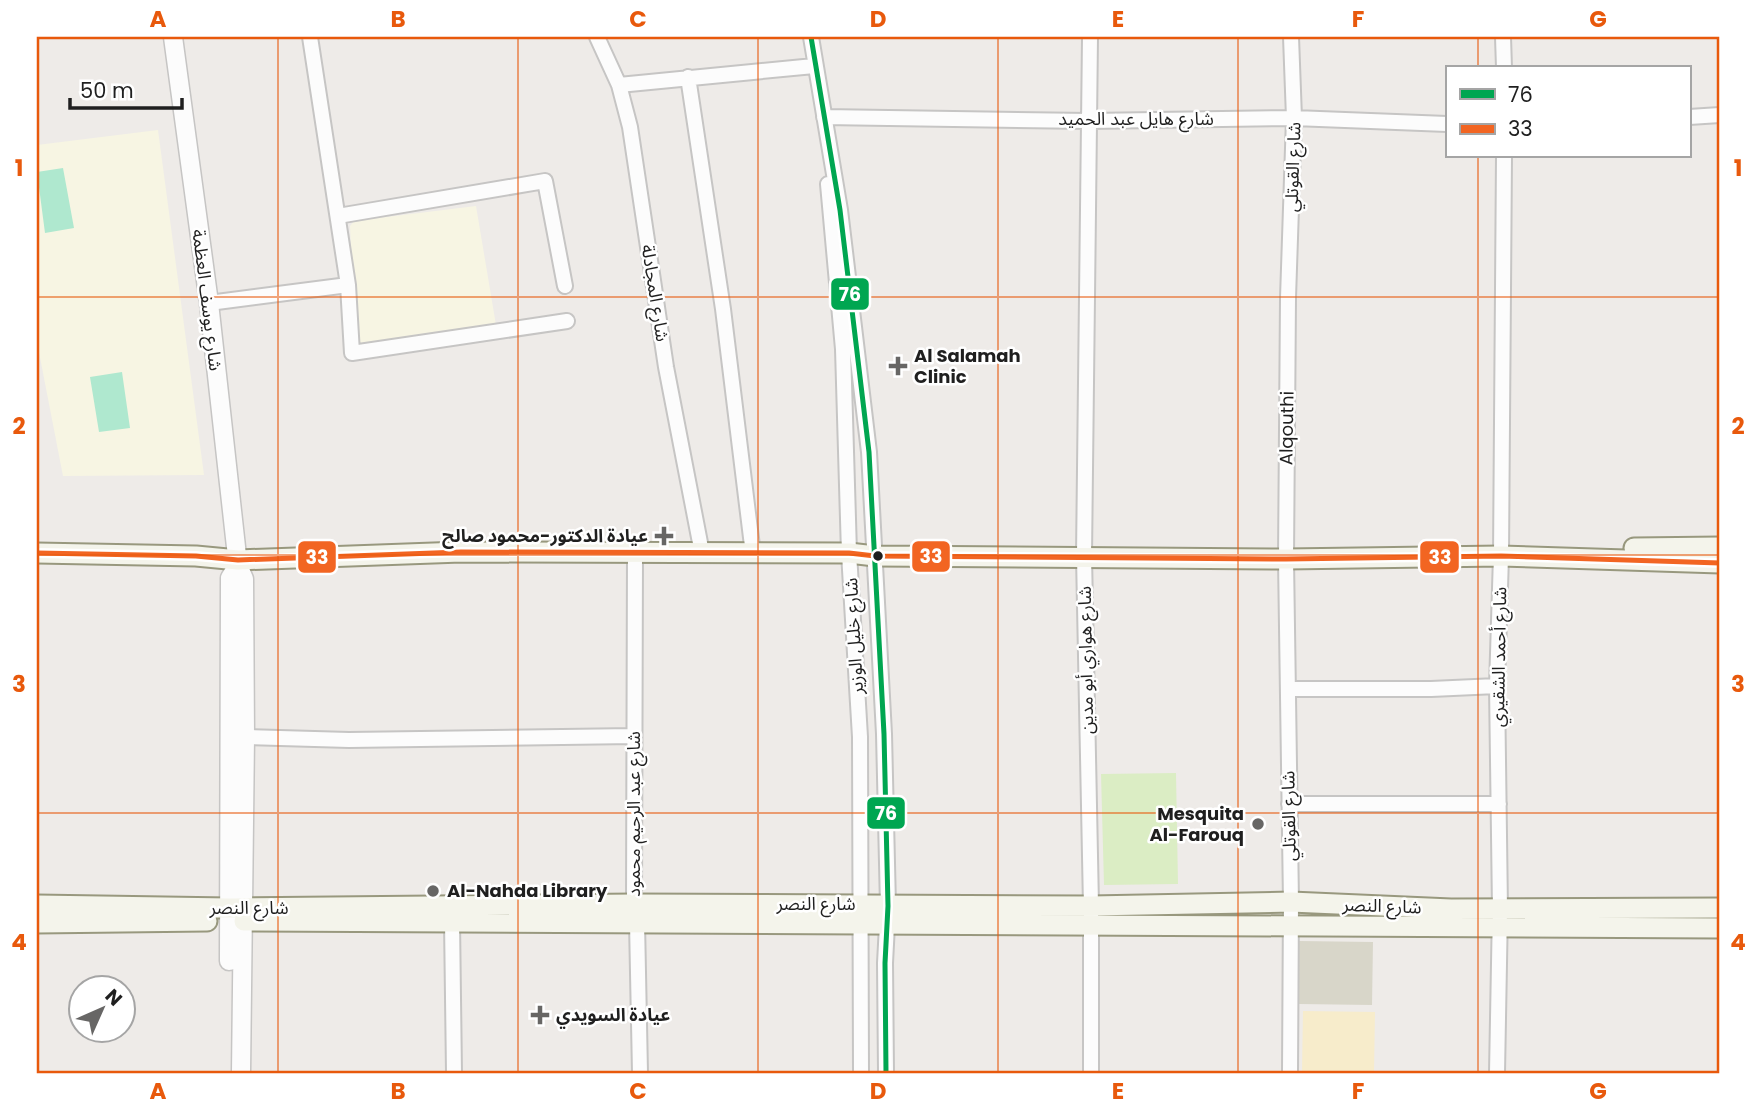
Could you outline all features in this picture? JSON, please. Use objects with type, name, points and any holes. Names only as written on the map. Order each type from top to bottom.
[{"type":"main road","points":[[237,558],[390,545],[875,552],[1501,552],[1720,547]]},
{"type":"main road","points":[[37,553],[237,558],[461,552],[635,554],[702,550]]},
{"type":"main road","points":[[1501,552],[1720,564]]},
{"type":"main road","name":"شارع النصر","points":[[37,923],[235,914],[1091,915],[1291,902],[1499,918],[1720,928]]},
{"type":"main road","name":"شارع النصر","points":[[37,905],[452,921],[635,913]]},
{"type":"main road","name":"شارع النصر","points":[[1091,915],[1290,927],[1720,908]]},
{"type":"street","name":"شارع يوسف العظمة","points":[[173,37],[209,303],[237,558],[244,579],[245,737],[230,1073]]},
{"type":"street","points":[[310,37],[348,285],[352,353],[567,321]]},
{"type":"street","name":"شارع المجادلة","points":[[597,37],[619,85],[630,127],[666,367],[702,550]]},
{"type":"street","name":"شارع خليل الوزير","points":[[811,37],[840,210],[869,452],[884,734],[886,1073]]},
{"type":"street","name":"شارع هواري أبو مدين","points":[[1090,37],[1084,551],[1091,915],[1091,1073]]},
{"type":"street","name":"شارع القوتلي","points":[[1288,298],[1294,118],[1292,37]]},
{"type":"street","points":[[1503,37],[1504,66]]},
{"type":"street","points":[[619,85],[814,65]]},
{"type":"street","points":[[688,77],[723,309],[752,550]]},
{"type":"street","points":[[1690,117],[1720,115]]},
{"type":"street","name":"شارع خليل الوزير","points":[[824,117],[823,134],[843,349],[849,550],[860,737],[860,1073]]},
{"type":"street","name":"شارع هايل عبد الحميد","points":[[824,117],[1089,121],[1294,118],[1446,124]]},
{"type":"street","name":"شارع أحمد الشقيري","points":[[1497,1073],[1497,686],[1501,552],[1504,158]]},
{"type":"street","points":[[338,216],[545,181],[565,286]]},
{"type":"street","points":[[209,303],[348,285]]},
{"type":"street","name":"Alqouthi","points":[[1286,552],[1288,298]]},
{"type":"street","name":"شارع القوتلي","points":[[1286,552],[1291,902],[1290,1073]]},
{"type":"street","name":"شارع عبد الرحيم محمود","points":[[635,554],[635,913],[639,1073]]},
{"type":"street","name":"شارع يوسف العظمة","points":[[237,558],[230,578],[235,914],[241,1073]]},
{"type":"street","points":[[1289,689],[1497,686]]},
{"type":"street","points":[[245,737],[349,740],[634,736]]},
{"type":"street","points":[[1289,804],[1499,804]]},
{"type":"street","points":[[452,921],[454,1073]]},
{"type":"shaded area","points":[[158,130],[204,475],[63,476],[37,342],[37,145]]},
{"type":"shaded area","points":[[476,206],[496,325],[356,348],[350,226],[354,221]]},
{"type":"shaded area","points":[[1299,941],[1373,942],[1372,1005],[1299,1004]]},
{"type":"green space","points":[[63,168],[74,228],[45,233],[37,172]]},
{"type":"green space","points":[[122,372],[130,428],[99,432],[90,377]]},
{"type":"green space","points":[[1176,773],[1178,884],[1104,885],[1101,774]]},
{"type":"sand","points":[[1303,1011],[1375,1012],[1374,1073],[1302,1072]]},
{"type":"transit line","name":"76","points":[[811,37],[840,210],[869,452],[884,734],[888,906],[885,963],[886,1073]]},
{"type":"transit line","name":"33","points":[[37,553],[196,556],[238,560],[461,552],[849,553],[875,556],[1286,559],[1501,556],[1720,563]]},
{"type":"place","name":"Al Salamah Clinic","points":[[898,366]]},
{"type":"place","name":"عيادة الدكتور-محمود صالح","points":[[664,536]]},
{"type":"place","name":"Mesquita Al-Farouq","points":[[1258,824]]},
{"type":"place","name":"Al-Nahda Library","points":[[433,891]]},
{"type":"place","name":"عيادة السويدي","points":[[540,1015]]}]
